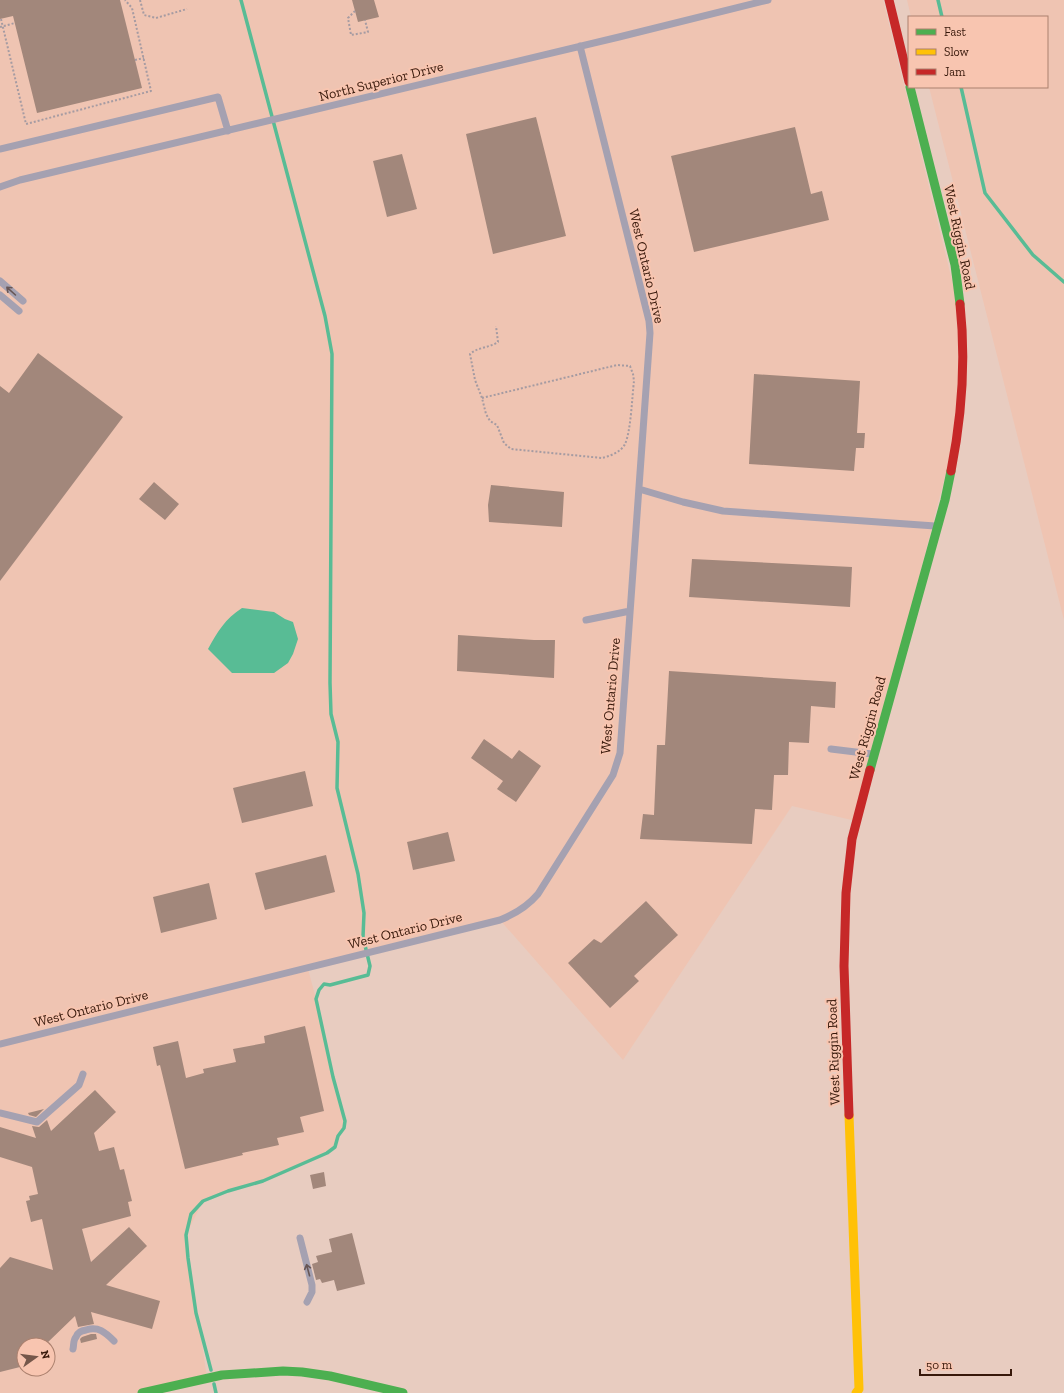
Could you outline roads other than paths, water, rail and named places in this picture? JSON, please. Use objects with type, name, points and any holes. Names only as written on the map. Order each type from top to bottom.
[{"type":"street","points":[[888,0],[908,78]]},
{"type":"street","name":"West Riggin Road","points":[[859,1392],[843,926],[849,853],[874,754],[945,500],[960,418],[963,366],[961,317],[955,265],[910,88]]},
{"type":"street","points":[[142,1393],[222,1374],[257,1372],[303,1372],[355,1381],[404,1393]]},
{"type":"lane","name":"North Superior Drive","points":[[0,187],[20,180],[281,119],[768,0]]},
{"type":"lane","name":"West Ontario Drive","points":[[0,1044],[500,920],[522,910],[538,894],[613,775],[620,753],[649,348],[649,321],[580,46]]},
{"type":"lane","points":[[0,149],[218,97],[228,131]]},
{"type":"lane","points":[[0,281],[23,301]]},
{"type":"lane","points":[[0,295],[19,311]]},
{"type":"lane","points":[[639,489],[683,502],[723,511],[937,526]]},
{"type":"lane","points":[[586,620],[630,611]]},
{"type":"lane","points":[[831,749],[874,754]]},
{"type":"lane","points":[[0,1114],[37,1122],[79,1085],[83,1074]]},
{"type":"lane","points":[[300,1238],[312,1285],[312,1292],[307,1302]]},
{"type":"lane","points":[[73,1349],[74,1338],[79,1332],[90,1329],[98,1329],[106,1333],[114,1340]]},
{"type":"waterway","points":[[211,1370],[196,1313],[188,1258],[186,1235],[191,1214],[203,1201],[228,1191],[263,1181],[327,1153],[335,1147],[338,1136],[344,1128],[345,1121],[333,1077],[316,999],[319,990],[324,984],[330,985],[368,975],[370,966],[363,937],[364,913],[358,874],[337,788],[338,742],[331,714],[332,354],[325,316],[241,0]]},
{"type":"waterway","points":[[938,0],[942,16]]},
{"type":"waterway","points":[[961,88],[985,193],[1033,255],[1064,282]]},
{"type":"waterway","points":[[214,1384],[216,1393]]}]
